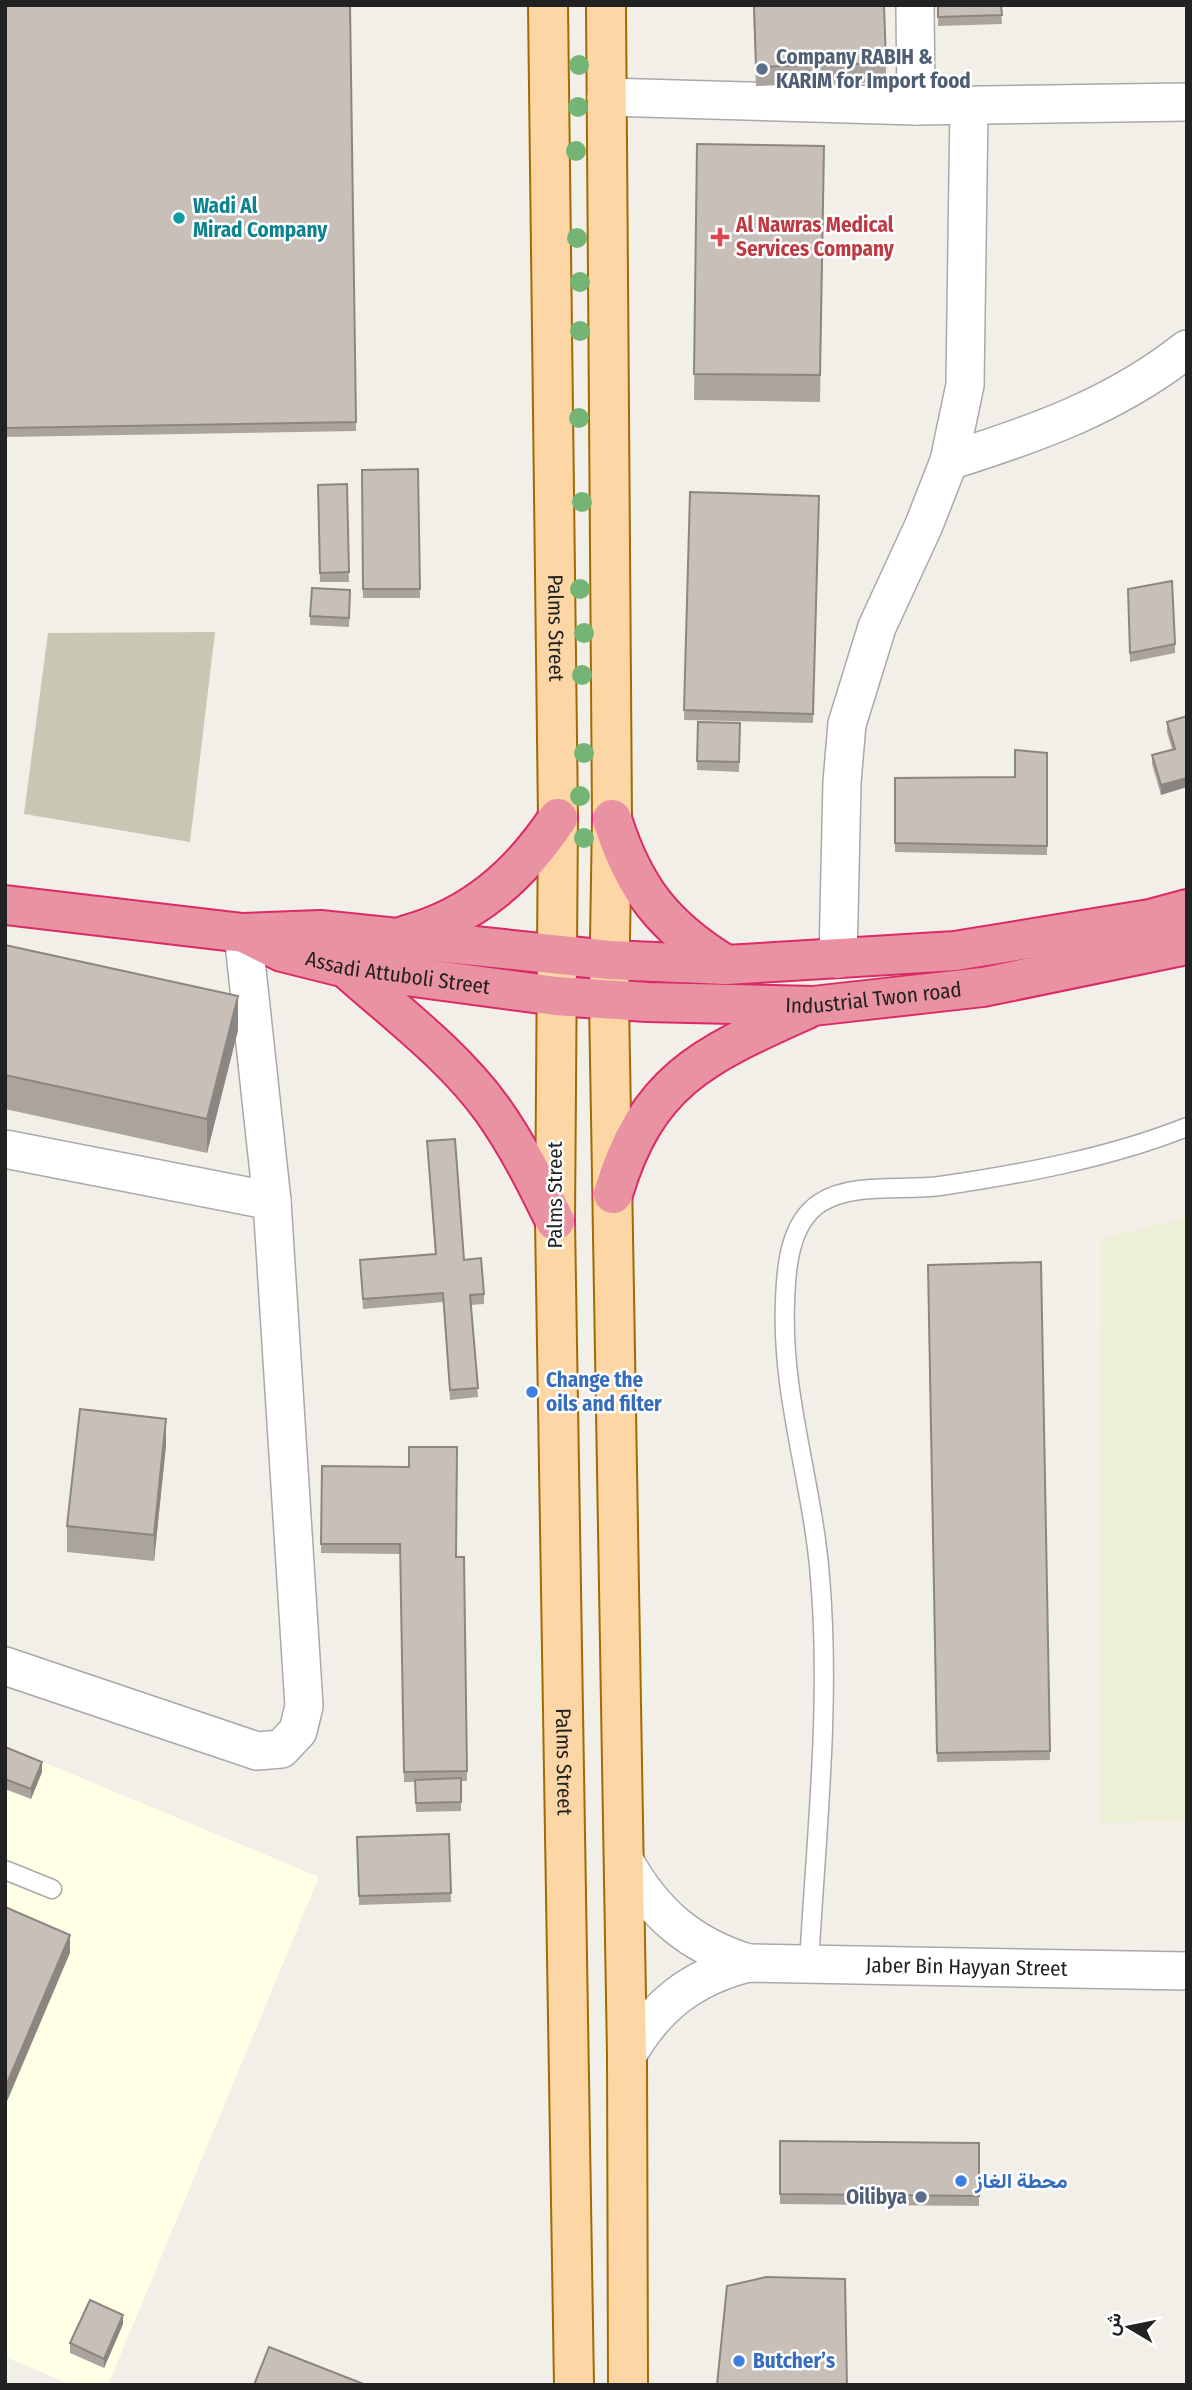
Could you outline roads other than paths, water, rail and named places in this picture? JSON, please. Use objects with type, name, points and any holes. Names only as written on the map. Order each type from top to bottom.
[{"type":"highway","points":[[394,937],[449,920],[489,896],[539,847],[558,818]]},
{"type":"highway","points":[[612,819],[635,878],[653,905],[674,929],[726,965]]},
{"type":"highway","name":"Assadi Attuboli Street","points":[[5,905],[243,933],[300,928],[556,955]]},
{"type":"highway","name":"Industrial Twon road","points":[[556,955],[726,965],[955,951],[1150,919],[1187,909]]},
{"type":"highway","name":"Assadi Attuboli Street","points":[[243,933],[282,951],[346,968],[556,996]]},
{"type":"highway","name":"Industrial Twon road","points":[[556,996],[813,1006],[983,987],[1187,945]]},
{"type":"highway","points":[[346,968],[447,1059],[491,1107],[526,1162],[555,1221]]},
{"type":"highway","points":[[613,1194],[629,1146],[654,1105],[670,1087],[707,1058],[813,1006]]},
{"type":"main road","name":"Palms Street","points":[[548,5],[558,818],[555,1221],[574,2385]]},
{"type":"main road","points":[[606,5],[612,819],[609,1000],[627,2056],[628,2385]]},
{"type":"street","points":[[915,5],[916,106]]},
{"type":"street","points":[[607,97],[916,106],[1187,102]]},
{"type":"street","points":[[838,959],[842,782],[847,724],[877,627],[924,525],[949,461],[965,385],[970,106]]},
{"type":"street","points":[[949,461],[1045,430],[1110,399],[1187,349]]},
{"type":"street","points":[[5,1666],[257,1751],[281,1749],[298,1731],[304,1706],[272,1201],[243,933]]},
{"type":"street","points":[[5,1149],[272,1201]]},
{"type":"street","points":[[624,1860],[655,1909],[676,1928],[698,1944],[748,1963]]},
{"type":"street","points":[[627,2056],[641,2030],[660,2008],[683,1990],[725,1969],[748,1963]]},
{"type":"street","name":"Jaber Bin Hayyan Street","points":[[748,1963],[1187,1971]]},
{"type":"lane","points":[[809,1964],[823,1642],[820,1572],[784,1346],[786,1282],[799,1225],[822,1201],[846,1194],[938,1186],[1051,1166],[1187,1127]]},
{"type":"lane","points":[[5,1870],[52,1889]]},
{"type":"place","name":"Company RABIH & KARIM for Import food","points":[[762,69]]},
{"type":"place","name":"Wadi Al Mirad Company","points":[[179,218]]},
{"type":"place","name":"Al Nawras Medical Services Company","points":[[720,237]]},
{"type":"place","name":"Change the oils and filter","points":[[532,1392]]},
{"type":"place","name":"محطة الغاز","points":[[961,2181]]},
{"type":"place","name":"Oilibya","points":[[921,2197]]},
{"type":"place","name":"Butcher’s","points":[[739,2361]]}]
